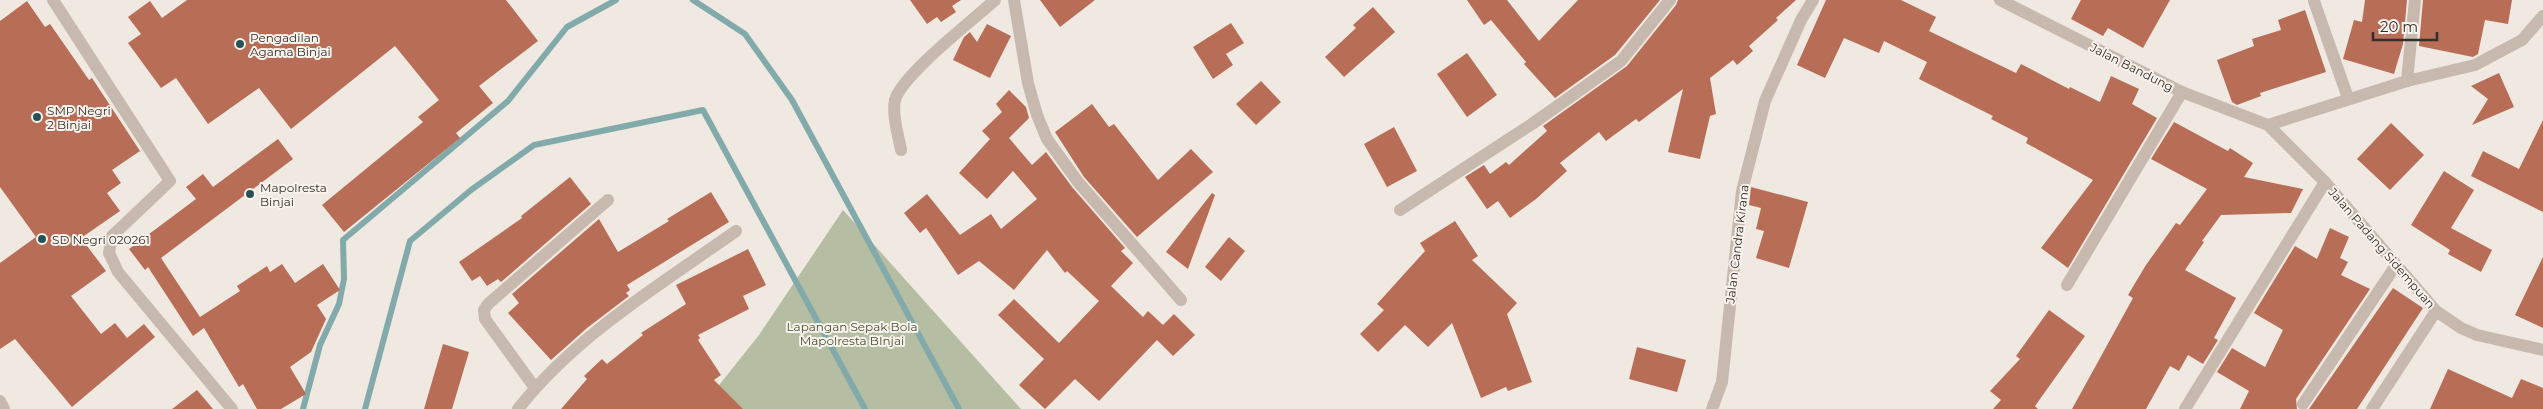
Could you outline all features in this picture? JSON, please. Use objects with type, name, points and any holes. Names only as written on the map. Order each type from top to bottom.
[{"type":"street","points":[[53,0],[170,181],[112,236],[109,253],[118,272],[232,409]]},
{"type":"street","points":[[901,150],[894,113],[898,93],[911,76],[995,0]]},
{"type":"street","points":[[1014,0],[1028,82],[1036,115],[1047,139],[1078,182],[1181,300]]},
{"type":"street","points":[[1400,210],[1532,124],[1621,61],[1670,0]]},
{"type":"street","name":"Jalan Candra Kirana","points":[[1712,409],[1722,382],[1742,191],[1764,101],[1813,0]]},
{"type":"street","name":"Jalan Bandung","points":[[2000,0],[2182,92],[2268,125]]},
{"type":"street","points":[[2407,82],[2415,0]]},
{"type":"street","points":[[2314,1],[2348,98]]},
{"type":"street","points":[[2268,125],[2348,98],[2475,65],[2522,40],[2543,16]]},
{"type":"street","points":[[2067,285],[2182,92]]},
{"type":"street","name":"Jalan Padang Sidempuan","points":[[2268,125],[2325,182],[2436,311],[2461,328],[2477,335],[2543,350]]},
{"type":"street","points":[[2185,409],[2325,182]]},
{"type":"street","points":[[534,388],[485,318],[484,310],[488,304],[608,200]]},
{"type":"street","points":[[518,409],[534,388],[580,343],[736,230]]},
{"type":"street","points":[[2303,404],[2396,265]]},
{"type":"street","points":[[2372,409],[2436,311]]},
{"type":"green space","name":"Lapangan Sepak Bola Mapolresta BInjai","points":[[843,210],[1021,409],[700,409],[759,335]]},
{"type":"building","points":[[187,0],[506,0],[538,41],[479,86],[493,103],[456,133],[460,138],[344,232],[322,205],[423,122],[418,117],[439,100],[395,46],[291,129],[259,88],[208,124],[176,78],[161,88],[128,43],[141,34],[128,17],[150,1],[162,18]]},
{"type":"building","points":[[910,0],[961,0],[952,6],[956,12],[941,22],[937,17],[927,24]]},
{"type":"building","points":[[1040,0],[1095,0],[1060,27]]},
{"type":"building","points":[[1467,0],[1507,0],[1539,41],[1578,0],[1660,0],[1615,55],[1555,98],[1524,64],[1526,62],[1491,20],[1484,25]]},
{"type":"building","points":[[1678,0],[1796,0],[1776,18],[1778,20],[1749,46],[1753,51],[1737,65],[1733,60],[1710,78],[1716,114],[1710,116],[1700,159],[1668,152],[1683,89],[1639,122],[1636,119],[1606,141],[1599,132],[1560,163],[1567,171],[1536,199],[1510,218],[1498,201],[1487,209],[1465,177],[1484,165],[1490,174],[1506,162],[1509,165],[1547,131],[1543,126],[1627,66]]},
{"type":"building","points":[[1826,0],[1901,0],[1936,17],[1929,31],[2016,73],[2021,64],[2069,89],[2070,87],[2100,102],[2111,76],[2139,89],[2132,104],[2157,118],[2068,268],[2041,248],[2093,180],[2026,143],[2028,138],[1991,119],[1993,116],[1919,79],[1927,62],[1884,41],[1879,53],[1844,38],[1825,78],[1797,65]]},
{"type":"building","points":[[2081,0],[2170,0],[2143,48],[2108,28],[2103,36],[2071,19]]},
{"type":"building","points":[[2365,0],[2407,0],[2403,44],[2394,74],[2343,59],[2354,20],[2362,22]]},
{"type":"building","points":[[2423,0],[2512,0],[2508,24],[2485,20],[2478,54],[2473,57],[2419,46]]},
{"type":"building","points":[[27,1],[45,27],[50,24],[89,80],[92,78],[140,151],[112,170],[121,183],[107,193],[120,211],[81,238],[106,271],[71,296],[101,334],[115,323],[127,338],[144,324],[155,337],[72,407],[15,339],[0,349],[0,263],[36,237],[0,187],[0,21]]},
{"type":"building","points":[[1373,7],[1395,32],[1344,77],[1325,57],[1356,28],[1353,25]]},
{"type":"building","points":[[2305,10],[2326,72],[2260,93],[2261,96],[2237,105],[2232,102],[2217,60],[2254,46],[2252,39],[2281,30],[2278,20]]},
{"type":"building","points":[[1231,23],[1244,43],[1226,54],[1233,65],[1213,79],[1193,47]]},
{"type":"building","points":[[987,24],[1011,36],[990,78],[953,60],[964,37],[970,32],[977,42]]},
{"type":"building","points":[[1467,53],[1497,95],[1467,117],[1437,74]]},
{"type":"building","points":[[2499,73],[2514,107],[2472,125],[2488,99],[2471,86]]},
{"type":"building","points":[[1261,81],[1281,102],[1256,125],[1236,104]]},
{"type":"building","points":[[1009,90],[1026,107],[1029,118],[1009,138],[1032,165],[1046,152],[1072,187],[1125,248],[1121,251],[1133,263],[1111,286],[1143,317],[1148,311],[1163,325],[1174,314],[1195,335],[1173,356],[1157,340],[1099,401],[1075,379],[1045,409],[1019,385],[1044,359],[998,315],[1014,299],[1059,343],[1099,301],[1067,271],[1065,273],[1047,250],[1014,290],[979,261],[958,275],[926,228],[920,233],[904,213],[927,194],[960,235],[991,214],[1001,229],[1037,199],[1013,171],[987,199],[959,173],[990,139],[982,131],[1002,112],[996,104]]},
{"type":"building","points":[[1092,104],[1109,127],[1114,124],[1158,180],[1191,149],[1213,172],[1137,237],[1084,177],[1055,132]]},
{"type":"building","points":[[2543,120],[2543,212],[2471,176],[2483,151],[2519,169]]},
{"type":"building","points":[[2174,122],[2228,151],[2230,148],[2253,163],[2244,177],[2303,189],[2291,213],[2221,215],[2202,241],[2204,242],[2185,270],[2236,298],[2214,338],[2218,340],[2203,364],[2188,355],[2179,371],[2170,366],[2146,409],[2072,409],[2133,298],[2128,295],[2146,265],[2176,223],[2180,225],[2207,189],[2151,159]]},
{"type":"building","points":[[2391,123],[2424,155],[2390,190],[2357,159]]},
{"type":"building","points":[[1394,127],[1417,171],[1387,187],[1364,144]]},
{"type":"building","points":[[278,139],[293,159],[161,258],[200,317],[240,291],[237,286],[267,266],[270,272],[282,264],[295,283],[323,264],[340,290],[317,305],[326,319],[311,352],[290,367],[306,394],[281,409],[257,409],[243,384],[239,387],[204,328],[193,336],[148,267],[145,270],[129,249],[196,199],[186,187],[203,174],[213,187]]},
{"type":"building","points":[[2444,171],[2474,190],[2451,228],[2492,250],[2481,272],[2448,254],[2450,250],[2411,225]]},
{"type":"building","points":[[570,177],[591,204],[501,282],[498,279],[487,286],[480,276],[472,281],[459,262],[522,218],[521,216]]},
{"type":"building","points":[[1751,187],[1808,202],[1789,268],[1756,258],[1764,231],[1756,229],[1761,208],[1749,205]]},
{"type":"building","points":[[711,192],[729,222],[627,285],[630,290],[626,293],[629,296],[587,328],[551,360],[508,313],[519,303],[512,294],[599,219],[618,252],[669,221],[667,219]]},
{"type":"building","points":[[1212,193],[1215,195],[1188,269],[1166,252]]},
{"type":"building","points":[[1455,221],[1478,256],[1472,260],[1517,303],[1507,314],[1532,382],[1508,391],[1506,387],[1481,398],[1452,323],[1428,347],[1405,325],[1378,352],[1360,334],[1384,310],[1377,304],[1425,251],[1420,243]]},
{"type":"building","points":[[2330,228],[2349,237],[2340,258],[2348,262],[2341,275],[2370,289],[2296,399],[2297,409],[2240,409],[2249,391],[2217,372],[2232,348],[2265,367],[2283,330],[2254,313],[2295,246],[2317,259]]},
{"type":"building","points":[[1229,237],[1245,251],[1221,281],[1205,267]]},
{"type":"building","points":[[748,249],[766,285],[743,296],[749,309],[698,335],[700,338],[698,340],[721,375],[714,380],[743,409],[561,409],[587,379],[584,376],[602,359],[607,364],[643,335],[641,333],[686,304],[676,285]]},
{"type":"building","points":[[2543,257],[2543,328],[2515,315]]},
{"type":"building","points":[[2393,288],[2423,308],[2357,409],[2309,409]]},
{"type":"building","points":[[2049,310],[2085,336],[2035,406],[2038,409],[1993,409],[2001,400],[1990,391],[2020,359],[2016,356]]},
{"type":"building","points":[[443,344],[469,352],[452,409],[424,409]]},
{"type":"building","points":[[1637,347],[1686,360],[1677,392],[1629,379]]},
{"type":"building","points":[[2448,369],[2512,398],[2521,379],[2543,388],[2543,409],[2430,409]]},
{"type":"building","points":[[197,390],[213,409],[172,409]]},
{"type":"waterway","points":[[303,409],[320,345],[339,304],[344,279],[343,240],[508,101],[567,27],[616,0]]},
{"type":"waterway","points":[[693,0],[745,34],[792,100],[959,409]]},
{"type":"waterway","points":[[365,409],[410,241],[471,190],[534,145],[703,110],[865,409]]},
{"type":"place","name":"Pengadilan Agama Binjai","points":[[240,44]]},
{"type":"place","name":"SMP Negri 2 Binjai","points":[[37,117]]},
{"type":"place","name":"Mapolresta Binjai","points":[[250,194]]},
{"type":"place","name":"SD Negri 020261","points":[[42,239]]}]
